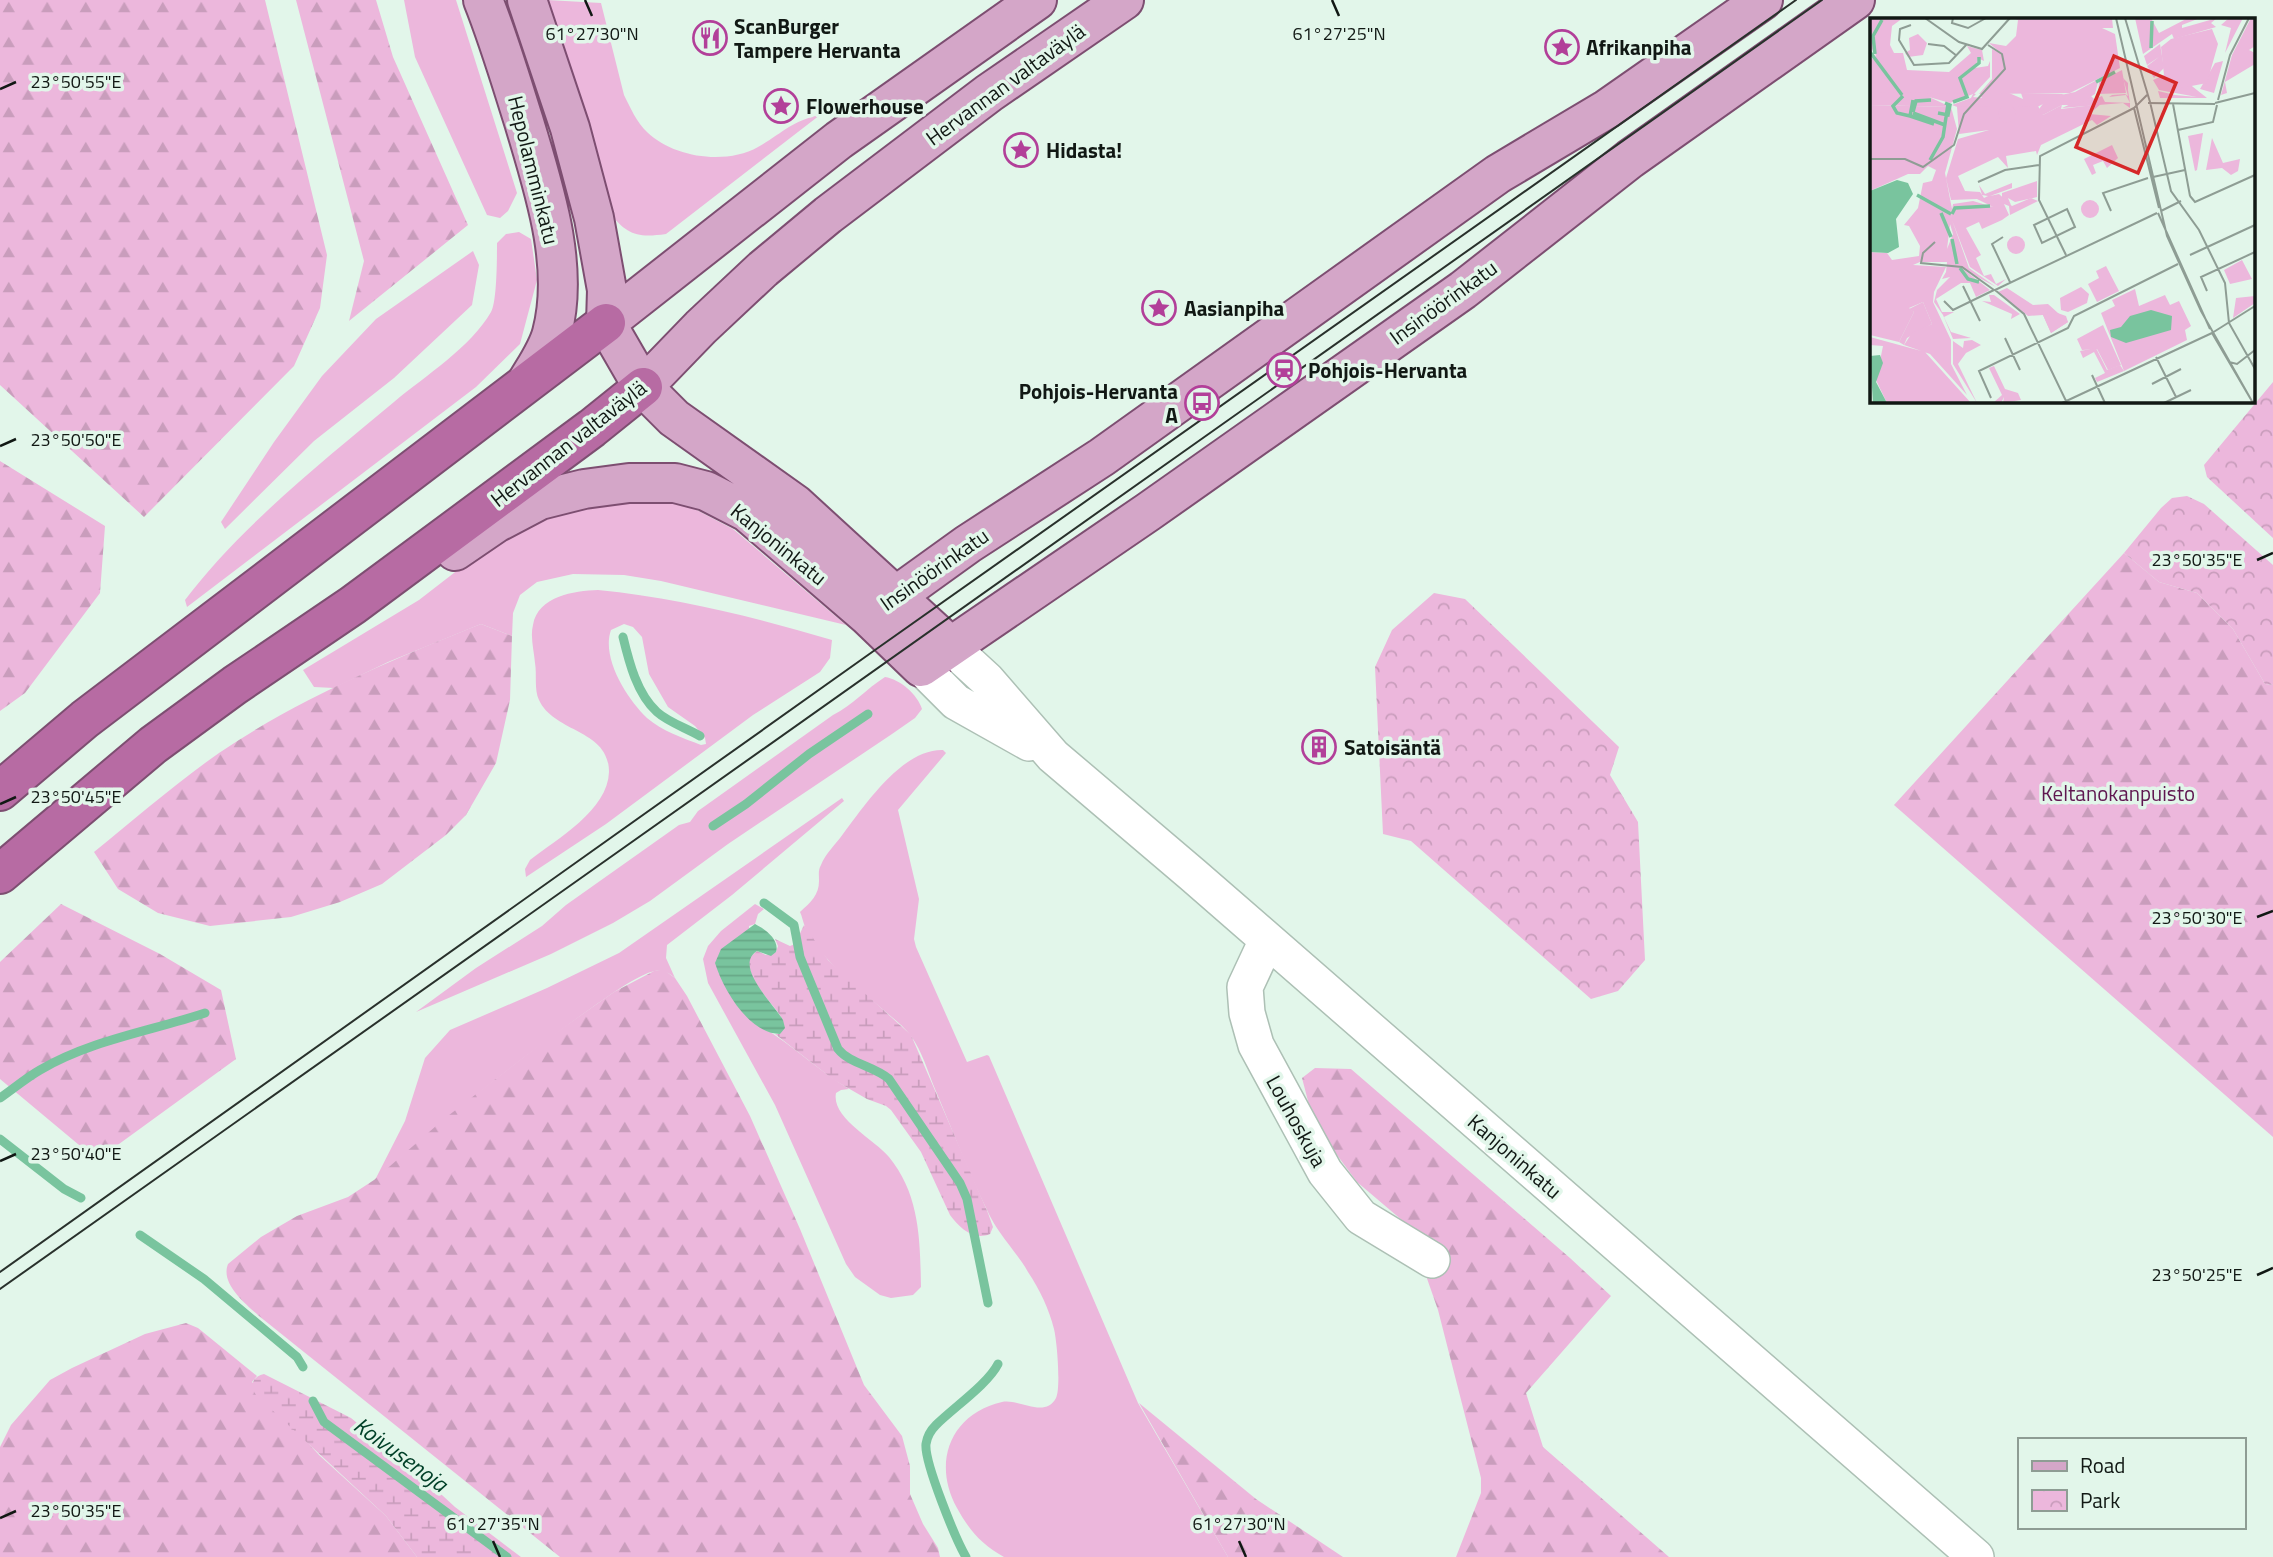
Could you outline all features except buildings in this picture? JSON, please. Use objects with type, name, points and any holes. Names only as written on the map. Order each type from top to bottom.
[{"type":"highway","points":[[0,791],[85,719],[606,323]]},
{"type":"highway","name":"Hervannan valtaväylä","points":[[0,874],[153,745],[235,684],[353,605],[592,428],[643,387]]},
{"type":"main road","name":"Hepolamminkatu","points":[[483,0],[498,39],[535,160],[555,244],[557,295],[552,333],[528,380]]},
{"type":"main road","name":"Hepolamminkatu","points":[[527,0],[570,128],[594,218],[607,290],[606,323]]},
{"type":"main road","points":[[606,323],[839,140],[1037,0]]},
{"type":"main road","name":"Hervannan valtaväylä","points":[[643,387],[701,327],[763,269],[828,215],[989,93],[1124,0]]},
{"type":"main road","name":"Insinöörinkatu","points":[[882,605],[968,544],[1102,457],[1498,174],[1607,109],[1763,0]]},
{"type":"main road","name":"Insinöörinkatu","points":[[936,656],[1148,512],[1463,290],[1630,159],[1855,0]]},
{"type":"main road","name":"Kanjoninkatu","points":[[606,323],[643,387],[674,418],[795,504],[882,605],[936,656]]},
{"type":"main road","name":"Kanjoninkatu","points":[[353,605],[413,577],[496,523],[540,500],[583,489],[629,483],[675,483],[706,491],[747,512],[882,605]]},
{"type":"street","name":"Kanjoninkatu","points":[[936,656],[956,702],[1053,756],[1976,1557]]},
{"type":"street","name":"Louhoskuja","points":[[1267,940],[1245,987],[1247,1013],[1256,1045],[1325,1172],[1353,1208],[1361,1217],[1432,1260]]},
{"type":"green space","points":[[0,0],[265,0],[327,255],[320,308],[294,366],[144,517],[0,385]]},
{"type":"green space","points":[[296,0],[376,0],[393,57],[468,225],[349,321],[364,261]]},
{"type":"green space","points":[[404,0],[456,0],[517,193],[508,211],[500,218],[487,215],[415,57]]},
{"type":"green space","points":[[547,0],[601,3],[624,95],[643,128],[671,148],[701,156],[745,153],[794,124],[820,115],[666,234],[633,233],[621,226],[609,212]]},
{"type":"green space","points":[[519,232],[531,239],[537,280],[520,344],[476,387],[187,607],[185,600],[257,521],[311,471],[472,337],[493,307],[497,243],[506,234]]},
{"type":"green space","points":[[473,251],[479,265],[472,305],[394,378],[314,441],[225,529],[221,522],[322,376],[376,319]]},
{"type":"green space","points":[[2273,382],[2273,538],[2207,477],[2204,465]]},
{"type":"green space","points":[[0,461],[105,526],[100,593],[25,693],[0,711]]},
{"type":"green space","points":[[2187,496],[2204,504],[2273,565],[2273,685],[2265,684],[2233,629],[2197,593],[2159,582],[2124,553],[2172,498]]},
{"type":"green space","points":[[639,500],[693,508],[733,529],[846,625],[661,581],[624,575],[573,574],[537,582],[520,595],[513,613],[512,636],[481,624],[388,662],[334,688],[314,687],[303,670],[419,600],[503,535],[523,523],[578,507]]},
{"type":"green space","name":"Keltanokanpuisto","points":[[2124,553],[2159,582],[2197,593],[2233,629],[2265,684],[2273,685],[2273,1137],[1894,805]]},
{"type":"green space","points":[[589,591],[687,603],[832,640],[830,658],[820,672],[753,715],[606,824],[526,877],[525,869],[530,860],[567,833],[591,811],[606,786],[609,772],[607,758],[600,747],[546,711],[537,696],[536,687],[532,634],[536,615],[549,601],[568,594]],"holes":[[[624,624],[633,627],[642,637],[649,674],[668,707],[695,726],[705,738],[706,744],[701,745],[680,737],[653,723],[639,710],[624,689],[613,665],[609,641],[611,630]]]},
{"type":"green space","points":[[1434,593],[1465,599],[1619,747],[1610,775],[1638,822],[1645,960],[1618,991],[1591,999],[1411,841],[1383,834],[1375,667],[1392,630]]},
{"type":"green space","points":[[481,624],[512,636],[510,700],[496,763],[466,815],[446,835],[382,884],[340,902],[291,917],[210,926],[158,913],[118,889],[94,852],[219,753],[314,698],[380,666]]},
{"type":"green space","points":[[885,677],[902,684],[917,698],[922,709],[915,718],[728,844],[650,901],[613,923],[551,954],[416,1012],[476,968],[542,926],[566,905],[679,825],[690,822],[698,811],[847,707]]},
{"type":"green space","points":[[943,750],[946,753],[898,810],[919,899],[914,939],[916,947],[967,1062],[989,1056],[1138,1403],[1228,1557],[1004,1557],[971,1530],[950,1491],[946,1474],[951,1443],[958,1429],[970,1417],[984,1408],[1002,1402],[1045,1407],[1056,1398],[1058,1375],[1054,1329],[1036,1286],[987,1210],[915,1042],[900,1024],[828,960],[811,938],[800,912],[816,894],[819,869],[825,857],[873,794],[899,768],[913,759],[928,752]]},
{"type":"green space","points":[[842,798],[844,801],[732,895],[667,945],[666,958],[675,978],[666,972],[655,971],[640,976],[613,993],[480,1092],[375,1180],[405,1121],[425,1058],[450,1030],[619,953]]},
{"type":"green space","points":[[61,904],[160,954],[221,990],[236,1059],[97,1160],[0,1079],[0,962]]},
{"type":"green space","points":[[755,904],[764,909],[758,914],[755,924],[749,926],[751,1021],[849,1089],[836,1093],[840,1111],[855,1128],[889,1157],[899,1172],[912,1202],[919,1235],[921,1287],[913,1295],[891,1298],[880,1295],[855,1277],[846,1264],[775,1105],[708,983],[703,959],[708,946],[721,931]]},
{"type":"green space","points":[[804,925],[828,960],[911,1035],[988,1213],[993,1227],[990,1234],[973,1234],[963,1229],[950,1215],[921,1152],[891,1110],[834,1080],[775,1034],[780,1034],[783,1020],[756,983],[749,967],[749,958],[757,951],[766,955],[776,952],[778,946],[775,939],[790,946],[795,944]]},
{"type":"green space","points":[[664,970],[675,978],[687,996],[750,1116],[864,1385],[902,1436],[910,1466],[910,1494],[940,1557],[560,1557],[259,1316],[241,1300],[231,1286],[228,1264],[261,1237],[297,1216],[348,1197],[374,1180],[444,1119],[547,1039],[614,992],[654,971]]},
{"type":"green space","points":[[1315,1068],[1351,1069],[1611,1296],[1526,1393],[1543,1447],[1669,1557],[1456,1557],[1481,1493],[1481,1478],[1438,1310],[1423,1267],[1423,1238],[1357,1182],[1314,1124],[1302,1078]]},
{"type":"green space","points":[[186,1323],[198,1328],[257,1376],[252,1382],[319,1455],[386,1516],[417,1557],[0,1557],[0,1447],[11,1425],[50,1380],[145,1334]]},
{"type":"green space","points":[[264,1374],[351,1418],[455,1507],[521,1557],[417,1557],[386,1516],[256,1395],[253,1382]]},
{"type":"green space","points":[[1139,1403],[1256,1499],[1343,1557],[1228,1557]]},
{"type":"shaded area","points":[[755,924],[767,932],[776,943],[776,952],[771,956],[757,951],[751,958],[750,966],[758,985],[783,1020],[785,1028],[780,1034],[758,1027],[748,1018],[731,997],[715,963],[721,949]]},
{"type":"waterway","points":[[623,637],[635,677],[650,705],[666,719],[700,736]]},
{"type":"waterway","points":[[713,826],[746,804],[809,754],[868,714]]},
{"type":"waterway","points":[[764,903],[794,925],[800,957],[838,1049],[849,1058],[889,1079],[960,1183],[967,1199],[988,1303]]},
{"type":"waterway","points":[[0,1098],[40,1070],[80,1051],[205,1013]]},
{"type":"waterway","name":"Koivusenoja","points":[[0,1139],[64,1189],[81,1198]]},
{"type":"waterway","name":"Koivusenoja","points":[[140,1235],[204,1279],[297,1357],[303,1367]]},
{"type":"waterway","points":[[966,1557],[935,1483],[926,1444],[934,1427],[978,1388],[998,1364]]},
{"type":"waterway","name":"Koivusenoja","points":[[313,1401],[324,1422],[507,1557]]},
{"type":"tram line","points":[[0,1272],[1796,0]]},
{"type":"tram line","points":[[0,1289],[1822,0]]},
{"type":"place","name":"ScanBurger Tampere Hervanta","points":[[710,38]]},
{"type":"place","name":"Afrikanpiha","points":[[1562,47]]},
{"type":"place","name":"Flowerhouse","points":[[781,106]]},
{"type":"place","name":"Hidasta!","points":[[1021,150]]},
{"type":"place","name":"Aasianpiha","points":[[1159,308]]},
{"type":"place","name":"Pohjois-Hervanta","points":[[1284,370]]},
{"type":"place","name":"Pohjois-Hervanta A","points":[[1202,403]]},
{"type":"place","name":"Satoisäntä","points":[[1319,747]]}]
